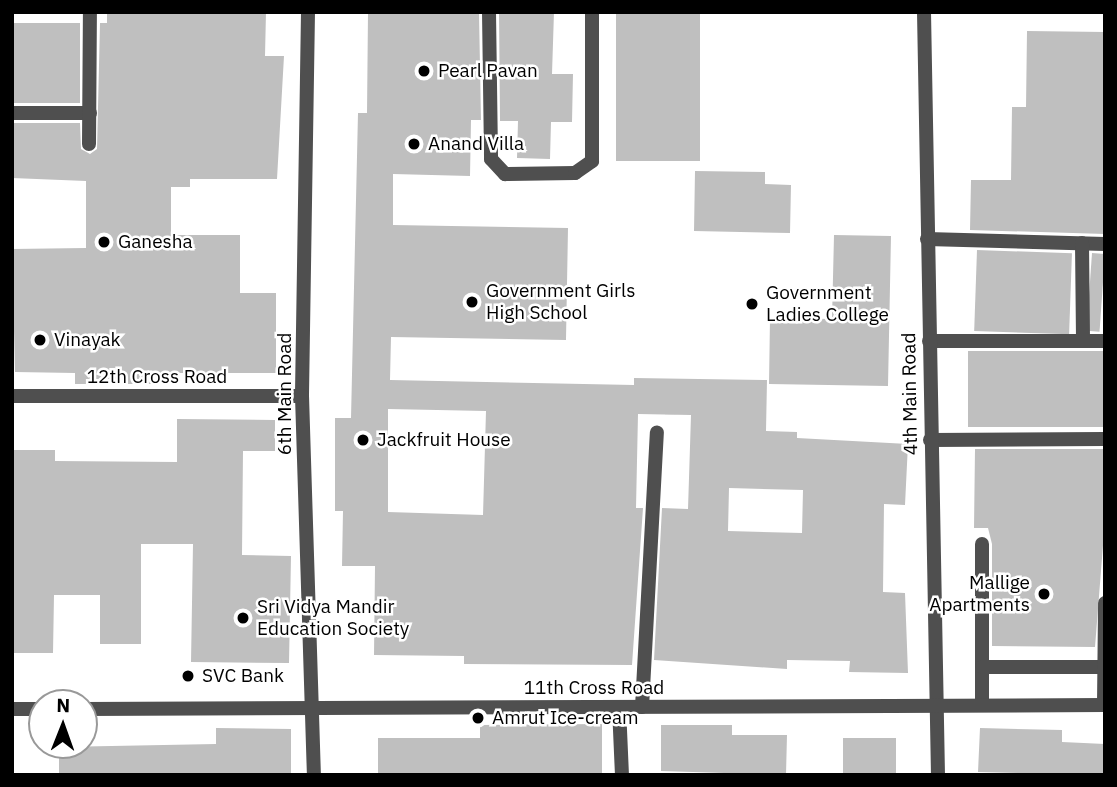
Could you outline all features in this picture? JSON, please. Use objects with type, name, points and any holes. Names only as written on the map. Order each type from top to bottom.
[{"type":"street","points":[[89,144],[90,12]]},
{"type":"street","name":"6th Main Road","points":[[308,12],[302,396],[314,775]]},
{"type":"street","points":[[489,12],[491,159],[505,174],[575,173],[592,161],[592,12]]},
{"type":"street","name":"4th Main Road","points":[[923,12],[938,775]]},
{"type":"street","points":[[12,113],[90,113]]},
{"type":"street","points":[[927,239],[1105,244]]},
{"type":"street","points":[[1082,243],[1083,341]]},
{"type":"street","points":[[929,341],[1105,341]]},
{"type":"street","name":"12th Cross Road","points":[[12,396],[302,396]]},
{"type":"street","points":[[642,707],[657,432]]},
{"type":"street","points":[[930,440],[1105,439]]},
{"type":"street","points":[[982,544],[982,705]]},
{"type":"street","points":[[1105,603],[1105,705]]},
{"type":"street","points":[[982,667],[1104,667]]},
{"type":"street","name":"11th Cross Road","points":[[98,709],[1105,705]]},
{"type":"street","points":[[619,707],[622,775]]},
{"type":"building","points":[[107,12],[266,12],[265,56],[284,56],[277,179],[190,179],[190,187],[171,187],[171,235],[240,235],[240,293],[276,293],[276,373],[154,373],[154,384],[75,384],[75,373],[15,372],[12,249],[86,248],[86,181],[12,178],[12,123],[80,123],[81,149],[90,154],[97,149],[100,23],[107,23]]},
{"type":"building","points":[[368,12],[479,12],[481,120],[471,120],[470,176],[393,174],[393,225],[568,228],[566,340],[391,337],[390,380],[634,385],[634,378],[767,380],[766,431],[797,432],[797,438],[908,444],[905,505],[884,504],[883,592],[905,593],[908,673],[849,672],[850,661],[787,660],[787,669],[654,660],[662,508],[688,509],[691,415],[638,414],[636,508],[643,508],[632,665],[464,664],[464,656],[374,655],[375,566],[342,566],[343,511],[335,511],[335,418],[351,418],[358,113],[367,113]],"holes":[[[388,409],[486,411],[483,515],[388,512]],[[729,488],[803,490],[802,533],[728,531]]]},
{"type":"building","points":[[499,12],[554,12],[552,74],[573,74],[572,122],[551,122],[550,159],[517,158],[518,121],[500,121]]},
{"type":"building","points":[[616,12],[700,12],[700,161],[616,161]]},
{"type":"building","points":[[12,23],[80,23],[80,103],[12,103]]},
{"type":"building","points":[[1027,31],[1105,32],[1105,234],[970,230],[971,180],[1011,180],[1012,107],[1026,107]]},
{"type":"building","points":[[695,171],[765,172],[765,184],[791,185],[790,233],[694,231]]},
{"type":"building","points":[[834,235],[891,236],[888,386],[769,384],[770,318],[832,319]]},
{"type":"building","points":[[977,250],[1072,253],[1069,334],[974,331]]},
{"type":"building","points":[[1092,253],[1105,254],[1100,332],[1087,331]]},
{"type":"building","points":[[968,351],[1105,351],[1105,427],[968,427]]},
{"type":"building","points":[[177,419],[275,420],[275,451],[243,451],[242,555],[291,556],[289,663],[191,662],[193,544],[141,544],[141,644],[100,644],[100,595],[54,595],[53,653],[12,653],[12,450],[55,450],[55,461],[177,462]]},
{"type":"building","points":[[975,449],[1105,449],[1105,520],[1095,647],[992,646],[992,544],[988,528],[974,528]]},
{"type":"building","points":[[602,724],[602,775],[378,775],[378,738],[480,738],[480,725]]},
{"type":"building","points":[[661,725],[732,725],[732,735],[787,735],[786,775],[661,771]]},
{"type":"building","points":[[216,728],[291,729],[291,775],[59,775],[59,759],[98,759],[98,746],[216,744]]},
{"type":"building","points":[[980,728],[1062,730],[1062,742],[1105,744],[1105,775],[978,772]]},
{"type":"building","points":[[843,738],[896,738],[896,775],[843,775]]},
{"type":"place","name":"Pearl Pavan","points":[[424,71]]},
{"type":"place","name":"Anand Villa","points":[[414,144]]},
{"type":"place","name":"Ganesha","points":[[104,242]]},
{"type":"place","name":"Government Girls High School","points":[[472,302]]},
{"type":"place","name":"Government Ladies College","points":[[752,304]]},
{"type":"place","name":"Vinayak","points":[[40,340]]},
{"type":"place","name":"Jackfruit House","points":[[363,440]]},
{"type":"place","name":"Mallige Apartments","points":[[1044,594]]},
{"type":"place","name":"Sri Vidya Mandir Education Society","points":[[243,618]]},
{"type":"place","name":"SVC Bank","points":[[188,676]]},
{"type":"place","name":"Amrut Ice-cream","points":[[478,718]]}]
